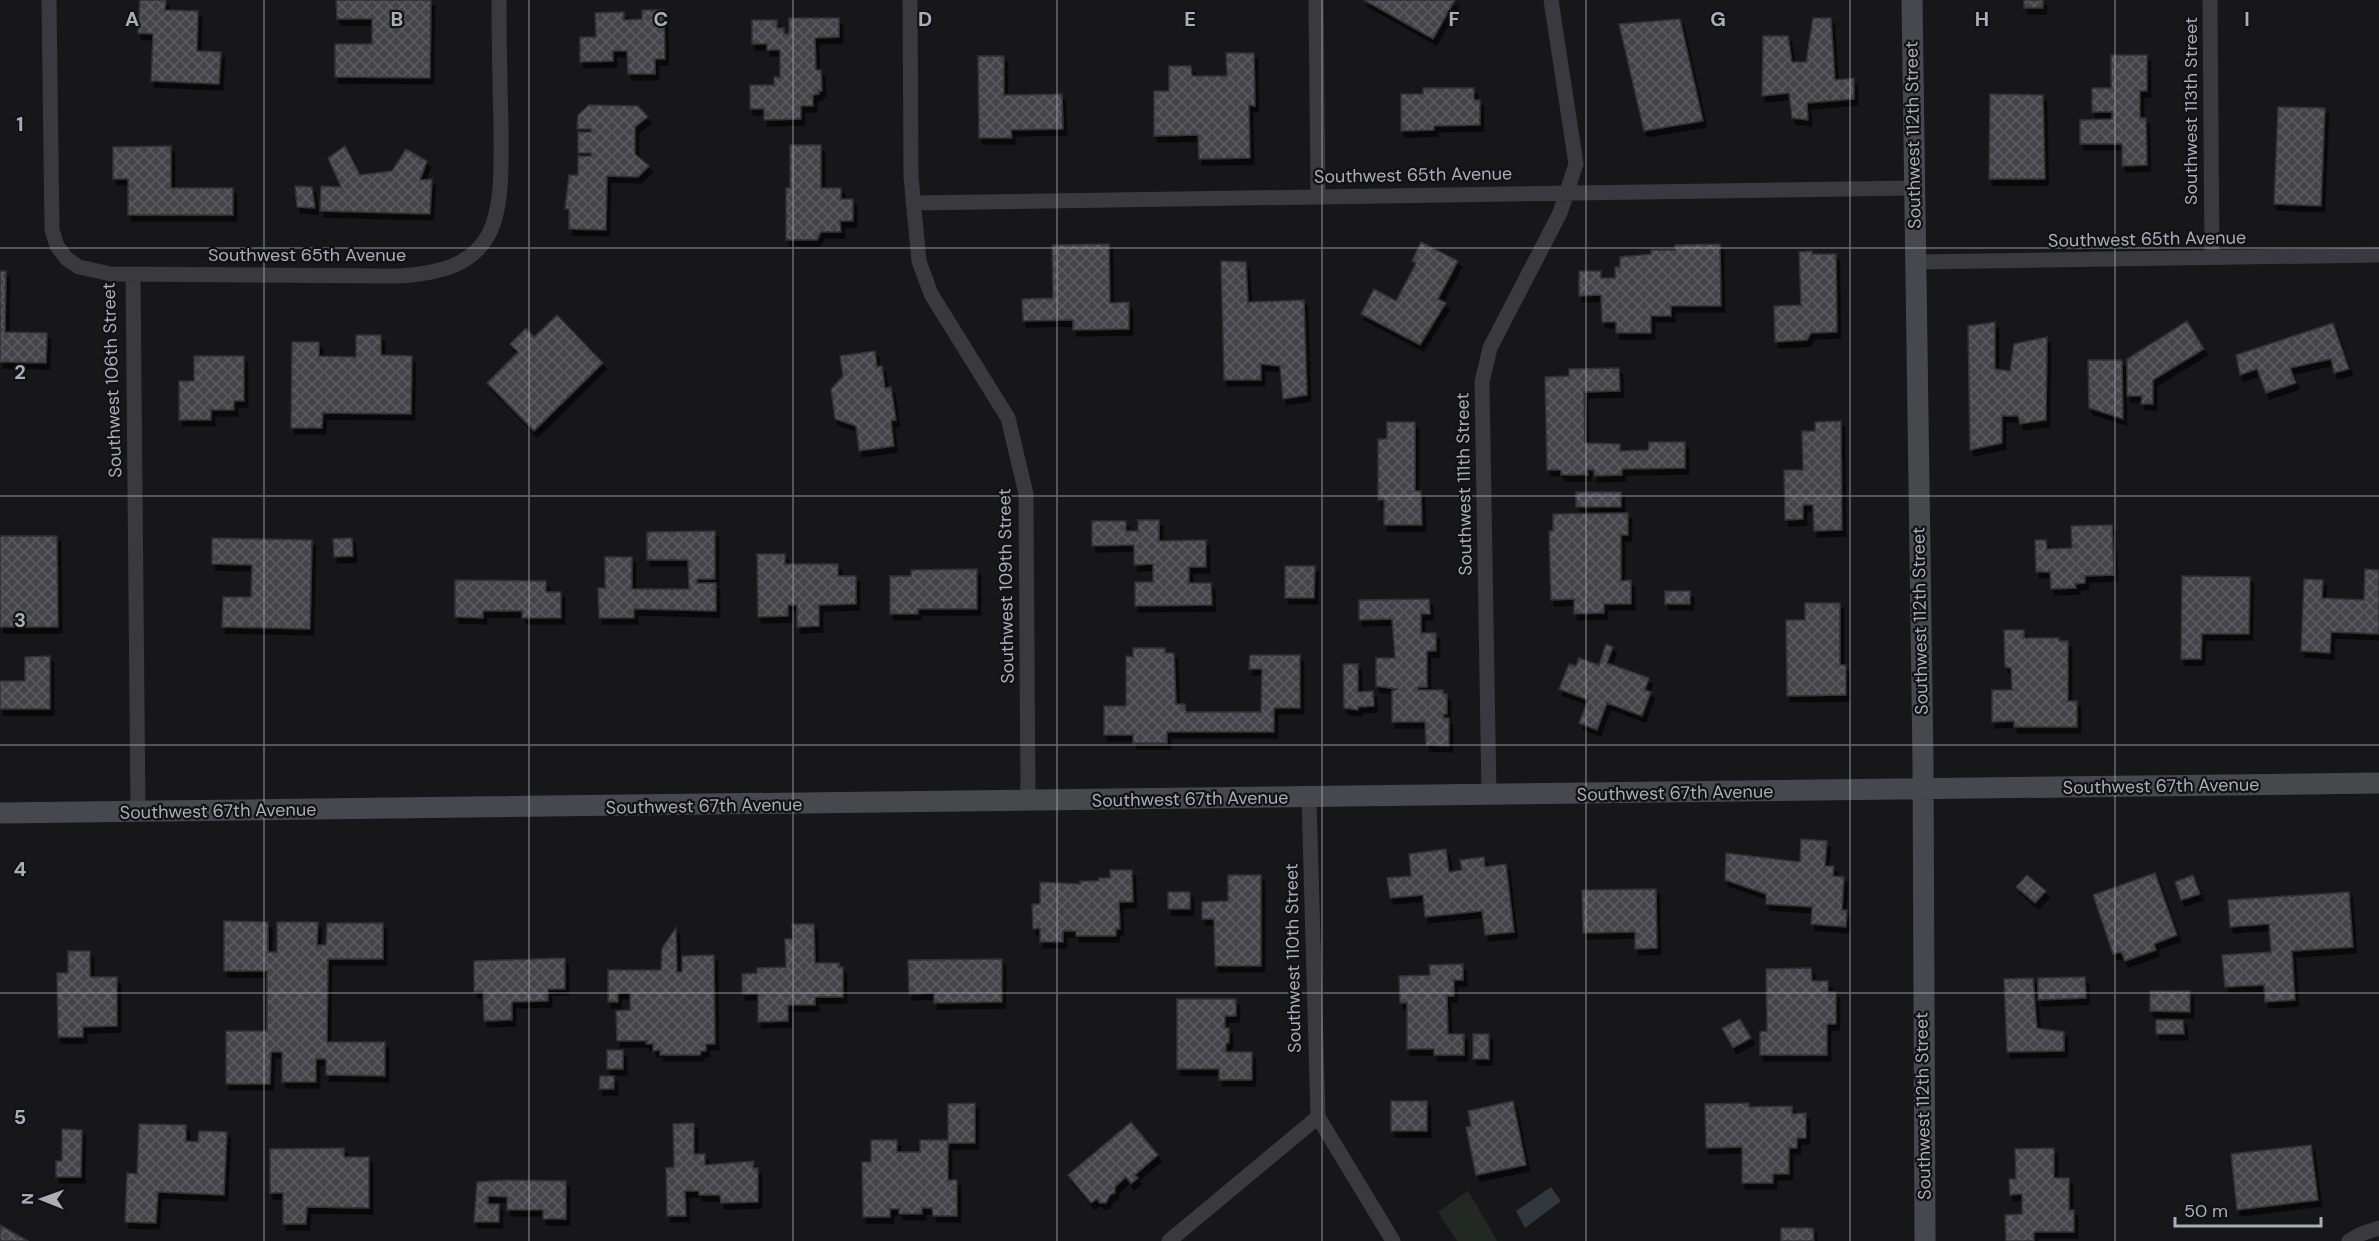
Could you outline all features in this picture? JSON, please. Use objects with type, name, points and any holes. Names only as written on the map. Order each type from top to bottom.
[{"type":"main road","name":"Southwest 112th Street","points":[[1912,0],[1925,1241]]},
{"type":"main road","name":"Southwest 67th Avenue","points":[[0,813],[1028,802],[2379,783]]},
{"type":"street","name":"Southwest 106th Street","points":[[49,0],[51,208],[57,246],[67,260],[80,267],[111,274],[133,274],[138,813]]},
{"type":"street","name":"Southwest 65th Avenue","points":[[133,274],[412,276],[444,270],[475,252],[494,226],[501,196],[499,0]]},
{"type":"street","name":"Southwest 109th Street","points":[[910,0],[913,203],[919,261],[926,281],[957,337],[1008,418],[1023,475],[1027,524],[1028,802]]},
{"type":"street","points":[[1316,0],[1318,196]]},
{"type":"street","name":"Southwest 111th Street","points":[[1490,796],[1482,382],[1484,368],[1498,329],[1560,213],[1576,164],[1551,0]]},
{"type":"street","name":"Southwest 113th Street","points":[[2210,0],[2212,257]]},
{"type":"street","name":"Southwest 65th Avenue","points":[[913,203],[1914,188]]},
{"type":"street","name":"Southwest 65th Avenue","points":[[1915,262],[2379,255]]},
{"type":"street","name":"Southwest 110th Street","points":[[1309,798],[1318,1117]]},
{"type":"street","points":[[1169,1241],[1318,1117],[1393,1241]]},
{"type":"street","points":[[2349,1241],[2379,1228]]},
{"type":"shaded area","points":[[1551,1187],[1561,1201],[1525,1228],[1516,1211]]},
{"type":"shaded area","points":[[1468,1191],[1497,1241],[1457,1241],[1438,1212]]},
{"type":"building","points":[[140,0],[166,0],[165,10],[198,11],[197,51],[221,52],[219,84],[151,81],[153,34],[138,33]]},
{"type":"building","points":[[336,0],[431,0],[430,78],[335,77],[335,44],[372,44],[372,19],[337,19]]},
{"type":"building","points":[[1364,0],[1455,0],[1433,39]]},
{"type":"building","points":[[2024,0],[2043,0],[2043,8],[2024,8]]},
{"type":"building","points":[[642,10],[664,10],[665,59],[655,59],[655,74],[628,74],[627,51],[613,51],[613,61],[580,62],[580,37],[596,37],[595,13],[624,12],[624,20],[642,19]]},
{"type":"building","points":[[789,18],[839,18],[839,37],[815,38],[816,70],[821,70],[822,91],[813,95],[813,106],[801,106],[801,119],[764,120],[764,109],[750,109],[750,85],[774,85],[774,77],[780,77],[780,50],[767,50],[767,44],[752,44],[752,20],[777,20],[777,28],[784,28],[784,34],[789,34]]},
{"type":"building","points":[[1813,18],[1831,18],[1835,80],[1854,78],[1854,99],[1807,103],[1808,120],[1792,118],[1789,93],[1762,96],[1763,36],[1788,36],[1792,62],[1806,62]]},
{"type":"building","points":[[1680,19],[1703,121],[1644,131],[1619,24]]},
{"type":"building","points":[[1226,53],[1254,53],[1255,106],[1249,105],[1250,158],[1199,159],[1198,135],[1154,136],[1154,91],[1169,91],[1169,66],[1191,66],[1192,76],[1227,76]]},
{"type":"building","points":[[2111,55],[2147,55],[2147,91],[2140,91],[2140,118],[2146,118],[2147,165],[2122,166],[2122,144],[2080,144],[2080,120],[2112,119],[2112,112],[2092,112],[2092,88],[2111,88]]},
{"type":"building","points":[[978,56],[1004,56],[1004,95],[1062,94],[1063,129],[1011,130],[1012,138],[979,138]]},
{"type":"building","points":[[1423,88],[1474,88],[1474,100],[1480,100],[1480,125],[1434,126],[1434,130],[1401,131],[1401,94],[1423,94]]},
{"type":"building","points":[[1990,94],[2043,95],[2045,179],[1989,179]]},
{"type":"building","points":[[589,105],[638,106],[648,117],[635,127],[635,154],[649,166],[638,177],[607,176],[606,230],[569,229],[569,209],[565,209],[569,175],[578,175],[578,156],[591,156],[591,153],[578,153],[578,132],[591,132],[591,129],[577,129],[578,115]]},
{"type":"building","points":[[2278,107],[2325,108],[2321,206],[2274,204]]},
{"type":"building","points":[[790,145],[821,145],[821,188],[841,188],[841,199],[853,199],[853,221],[840,221],[841,232],[821,232],[817,240],[786,240],[786,188],[790,188]]},
{"type":"building","points":[[171,146],[171,188],[233,188],[233,215],[128,215],[128,179],[113,179],[113,147]]},
{"type":"building","points":[[345,146],[360,175],[392,171],[406,149],[427,161],[420,180],[432,179],[430,214],[320,211],[321,186],[341,187],[328,158]]},
{"type":"building","points":[[295,186],[312,187],[315,208],[297,207]]},
{"type":"building","points":[[1421,242],[1458,261],[1438,299],[1446,303],[1420,345],[1361,314],[1374,289],[1396,301],[1416,263],[1412,261]]},
{"type":"building","points":[[1109,244],[1110,303],[1129,302],[1129,329],[1073,330],[1073,320],[1023,321],[1022,299],[1053,298],[1052,245]]},
{"type":"building","points":[[1720,244],[1721,306],[1671,306],[1671,316],[1651,316],[1651,333],[1616,333],[1616,322],[1602,322],[1601,295],[1579,296],[1579,271],[1601,271],[1601,278],[1615,278],[1615,267],[1620,267],[1620,257],[1651,254],[1651,250],[1675,250],[1675,245]]},
{"type":"building","points":[[1812,251],[1812,254],[1836,254],[1837,332],[1811,333],[1807,340],[1775,342],[1774,306],[1801,305],[1799,252]]},
{"type":"building","points":[[1221,261],[1246,262],[1248,302],[1304,300],[1307,395],[1283,399],[1280,366],[1261,364],[1261,380],[1224,380]]},
{"type":"building","points":[[0,271],[6,271],[5,332],[47,333],[46,363],[0,362]]},
{"type":"building","points":[[557,315],[603,363],[534,431],[487,383],[518,352],[510,344],[526,328],[534,337]]},
{"type":"building","points":[[2187,321],[2204,349],[2153,380],[2153,404],[2141,404],[2142,396],[2127,396],[2127,359]]},
{"type":"building","points":[[1995,322],[1995,369],[2010,371],[2014,344],[2047,337],[2046,420],[2020,424],[2018,416],[2002,416],[2002,443],[1970,450],[1968,326]]},
{"type":"building","points":[[2333,323],[2349,369],[2334,373],[2331,359],[2290,368],[2296,383],[2266,393],[2257,369],[2240,375],[2236,355]]},
{"type":"building","points":[[356,335],[381,335],[381,355],[412,356],[411,414],[323,413],[322,428],[291,428],[292,342],[319,342],[319,356],[356,357]]},
{"type":"building","points":[[875,351],[877,367],[882,366],[885,388],[891,387],[896,420],[891,421],[894,446],[859,451],[856,426],[835,419],[831,389],[843,376],[840,356]]},
{"type":"building","points":[[194,356],[244,356],[244,401],[234,401],[234,410],[211,410],[211,420],[179,420],[179,381],[194,381]]},
{"type":"building","points":[[2088,360],[2122,360],[2123,419],[2089,408]]},
{"type":"building","points":[[1619,368],[1620,391],[1584,392],[1585,443],[1620,444],[1620,451],[1648,450],[1649,442],[1685,442],[1685,468],[1622,469],[1622,475],[1594,476],[1594,470],[1587,470],[1588,475],[1561,475],[1561,470],[1547,470],[1545,377],[1569,376],[1569,369]]},
{"type":"building","points":[[1841,421],[1842,530],[1814,531],[1813,505],[1803,505],[1803,519],[1785,520],[1784,470],[1803,470],[1802,431],[1815,431],[1815,422]]},
{"type":"building","points":[[1387,422],[1415,422],[1415,491],[1421,491],[1422,525],[1384,525],[1384,500],[1378,500],[1378,439],[1387,439]]},
{"type":"building","points":[[1576,492],[1621,492],[1621,507],[1576,507]]},
{"type":"building","points":[[1628,513],[1628,535],[1621,535],[1621,581],[1631,580],[1631,604],[1604,604],[1604,613],[1574,614],[1574,599],[1551,600],[1549,531],[1553,531],[1553,514]]},
{"type":"building","points":[[1138,520],[1159,520],[1159,541],[1206,540],[1206,567],[1189,567],[1189,583],[1211,583],[1212,605],[1135,606],[1135,582],[1153,582],[1153,564],[1134,565],[1134,545],[1092,546],[1092,521],[1126,521],[1126,531],[1138,531]]},
{"type":"building","points":[[2112,525],[2114,575],[2085,576],[2085,583],[2075,584],[2076,588],[2051,589],[2050,572],[2036,572],[2035,540],[2046,540],[2047,549],[2072,548],[2071,526]]},
{"type":"building","points":[[715,531],[715,579],[697,579],[697,583],[716,583],[716,611],[634,609],[634,618],[599,618],[598,588],[605,588],[605,557],[632,557],[632,589],[689,589],[688,560],[647,560],[647,532]]},
{"type":"building","points":[[0,536],[57,536],[58,627],[0,627]]},
{"type":"building","points":[[212,538],[312,540],[310,629],[222,627],[223,597],[251,597],[252,565],[212,564]]},
{"type":"building","points":[[352,538],[353,556],[334,557],[333,539]]},
{"type":"building","points":[[757,554],[785,554],[785,564],[838,564],[838,576],[856,576],[856,604],[819,605],[819,626],[797,627],[797,605],[788,605],[788,616],[758,617]]},
{"type":"building","points":[[1285,566],[1315,566],[1314,598],[1285,598]]},
{"type":"building","points":[[977,569],[977,609],[918,609],[918,614],[890,614],[890,576],[911,576],[911,570]]},
{"type":"building","points":[[2365,569],[2379,570],[2379,634],[2331,632],[2330,653],[2301,651],[2304,579],[2323,580],[2322,598],[2364,600]]},
{"type":"building","points":[[2182,576],[2250,577],[2249,634],[2202,634],[2201,659],[2181,659]]},
{"type":"building","points":[[455,580],[546,581],[546,592],[561,592],[561,618],[522,618],[522,611],[483,611],[483,618],[455,617]]},
{"type":"building","points":[[1665,591],[1690,591],[1690,604],[1665,604]]},
{"type":"building","points":[[1429,599],[1430,614],[1421,614],[1421,633],[1436,633],[1436,651],[1427,651],[1427,687],[1418,687],[1418,690],[1443,690],[1443,694],[1447,694],[1447,714],[1444,714],[1443,718],[1449,718],[1449,746],[1426,745],[1425,722],[1392,722],[1392,691],[1397,689],[1376,686],[1376,658],[1395,658],[1392,619],[1359,620],[1359,600]]},
{"type":"building","points":[[1805,603],[1840,603],[1840,665],[1846,665],[1846,695],[1787,696],[1786,620],[1805,620]]},
{"type":"building","points":[[2004,630],[2024,630],[2024,638],[2059,638],[2059,641],[2068,641],[2068,701],[2077,701],[2077,727],[2014,727],[2014,721],[1992,722],[1992,690],[2012,690],[2011,668],[2005,667]]},
{"type":"building","points":[[1606,644],[1613,647],[1607,663],[1649,678],[1645,690],[1651,692],[1642,716],[1607,703],[1597,730],[1579,723],[1588,700],[1559,689],[1569,664],[1576,666],[1579,658],[1599,665]]},
{"type":"building","points":[[1133,648],[1165,648],[1165,653],[1174,653],[1176,704],[1185,704],[1186,712],[1261,712],[1262,669],[1249,669],[1250,655],[1300,655],[1300,708],[1274,708],[1274,732],[1167,732],[1167,743],[1133,743],[1133,735],[1104,735],[1104,706],[1126,706],[1126,656],[1133,657]]},
{"type":"building","points":[[50,656],[50,709],[0,709],[0,681],[25,681],[25,657]]},
{"type":"building","points":[[1343,664],[1358,664],[1358,692],[1373,691],[1374,706],[1358,707],[1358,710],[1344,708]]},
{"type":"building","points":[[1801,839],[1827,841],[1825,866],[1834,866],[1833,876],[1844,877],[1842,910],[1847,910],[1846,927],[1811,924],[1812,907],[1766,904],[1766,894],[1725,880],[1726,853],[1800,862]]},
{"type":"building","points":[[1446,849],[1449,872],[1462,870],[1460,860],[1484,857],[1485,867],[1506,864],[1514,932],[1485,935],[1482,911],[1425,917],[1423,895],[1390,898],[1387,878],[1411,876],[1409,854]]},
{"type":"building","points":[[1110,870],[1132,870],[1133,902],[1119,902],[1120,929],[1116,929],[1116,936],[1076,936],[1076,931],[1063,931],[1063,942],[1040,942],[1040,928],[1033,929],[1032,904],[1040,904],[1040,882],[1080,884],[1080,881],[1099,881],[1099,878],[1110,878]]},
{"type":"building","points":[[2155,873],[2177,935],[2154,944],[2156,950],[2125,961],[2121,952],[2113,954],[2093,895]]},
{"type":"building","points":[[1228,875],[1261,875],[1261,966],[1215,966],[1214,919],[1202,919],[1202,902],[1228,901]]},
{"type":"building","points":[[2027,875],[2046,891],[2035,903],[2016,887]]},
{"type":"building","points":[[2193,875],[2200,894],[2181,900],[2175,882]]},
{"type":"building","points":[[1656,889],[1657,948],[1635,949],[1635,932],[1583,933],[1582,890]]},
{"type":"building","points":[[1168,892],[1190,892],[1190,909],[1168,909]]},
{"type":"building","points":[[2349,892],[2353,947],[2292,951],[2295,1000],[2265,1002],[2264,985],[2225,987],[2222,955],[2271,952],[2269,924],[2230,927],[2228,900]]},
{"type":"building","points":[[224,921],[268,922],[268,952],[277,952],[277,922],[318,922],[317,945],[326,945],[327,923],[383,923],[383,959],[328,959],[327,1042],[385,1042],[385,1076],[326,1075],[326,1059],[316,1059],[316,1082],[282,1082],[282,1052],[271,1052],[270,1084],[226,1084],[226,1031],[267,1031],[267,971],[224,971]]},
{"type":"building","points":[[792,924],[814,924],[815,963],[839,963],[839,967],[843,967],[843,997],[815,997],[815,1005],[788,1005],[788,1021],[758,1022],[758,994],[742,994],[742,974],[757,973],[757,968],[786,967],[785,939],[793,939]]},
{"type":"building","points":[[676,928],[677,972],[682,972],[682,956],[714,955],[715,1044],[706,1044],[706,1051],[701,1051],[700,1055],[660,1055],[660,1050],[653,1051],[653,1044],[646,1044],[647,1041],[617,1041],[616,1011],[630,1010],[630,993],[618,993],[618,1002],[608,1002],[608,970],[661,970],[662,948]]},
{"type":"building","points":[[68,951],[90,951],[90,977],[117,977],[117,1026],[83,1027],[83,1037],[58,1037],[57,973],[68,973]]},
{"type":"building","points":[[565,958],[565,989],[548,989],[548,1001],[512,1002],[512,1020],[484,1021],[483,992],[474,992],[474,961]]},
{"type":"building","points":[[1002,959],[1002,1002],[934,1003],[934,993],[909,994],[908,960]]},
{"type":"building","points":[[1463,964],[1463,980],[1454,980],[1454,996],[1447,996],[1448,1034],[1464,1034],[1464,1055],[1434,1055],[1434,1049],[1407,1049],[1407,1003],[1400,1003],[1399,976],[1430,975],[1429,965]]},
{"type":"building","points":[[1811,968],[1812,981],[1828,981],[1828,992],[1836,992],[1836,1024],[1827,1024],[1827,1055],[1760,1055],[1760,1032],[1767,1031],[1766,969]]},
{"type":"building","points":[[2085,977],[2086,998],[2038,1000],[2038,978]]},
{"type":"building","points":[[2033,978],[2037,1028],[2064,1032],[2064,1051],[2007,1052],[2004,979]]},
{"type":"building","points":[[2150,991],[2190,991],[2190,1012],[2150,1011]]},
{"type":"building","points":[[1177,999],[1236,999],[1236,1016],[1225,1016],[1225,1028],[1229,1028],[1229,1043],[1226,1043],[1226,1052],[1252,1052],[1252,1080],[1219,1080],[1219,1069],[1177,1069]]},
{"type":"building","points":[[1740,1019],[1751,1038],[1733,1048],[1722,1028]]},
{"type":"building","points":[[2156,1020],[2183,1020],[2184,1034],[2156,1034]]},
{"type":"building","points":[[1473,1034],[1489,1034],[1489,1059],[1473,1059]]},
{"type":"building","points":[[607,1050],[623,1050],[623,1069],[607,1069]]},
{"type":"building","points":[[600,1076],[614,1076],[614,1089],[599,1089]]},
{"type":"building","points":[[1391,1101],[1427,1101],[1427,1131],[1391,1131]]},
{"type":"building","points":[[1513,1101],[1526,1165],[1476,1175],[1466,1127],[1471,1126],[1468,1111]]},
{"type":"building","points":[[975,1103],[975,1143],[948,1143],[948,1104]]},
{"type":"building","points":[[1749,1103],[1749,1107],[1792,1106],[1792,1114],[1806,1113],[1806,1138],[1797,1138],[1797,1148],[1789,1148],[1789,1174],[1773,1174],[1773,1183],[1742,1183],[1742,1147],[1706,1148],[1705,1104]]},
{"type":"building","points":[[1131,1122],[1158,1155],[1135,1175],[1138,1178],[1131,1184],[1126,1177],[1115,1187],[1115,1193],[1110,1195],[1106,1203],[1100,1203],[1097,1199],[1091,1203],[1068,1175]]},
{"type":"building","points":[[694,1123],[694,1154],[705,1154],[705,1165],[754,1161],[753,1168],[758,1168],[758,1202],[721,1203],[720,1195],[699,1195],[699,1191],[685,1191],[686,1216],[667,1216],[666,1168],[674,1167],[673,1124]]},
{"type":"building","points":[[139,1124],[186,1125],[186,1141],[198,1142],[199,1131],[227,1132],[224,1195],[158,1192],[156,1223],[125,1222],[127,1173],[137,1174]]},
{"type":"building","points":[[62,1129],[82,1130],[81,1177],[56,1177],[56,1161],[62,1161]]},
{"type":"building","points":[[871,1140],[897,1140],[897,1152],[920,1152],[920,1140],[948,1140],[948,1180],[957,1180],[957,1216],[933,1216],[932,1208],[922,1208],[922,1214],[899,1214],[899,1209],[890,1209],[890,1217],[863,1217],[862,1162],[871,1162]]},
{"type":"building","points":[[2311,1145],[2318,1200],[2237,1210],[2231,1154]]},
{"type":"building","points":[[344,1148],[344,1157],[369,1157],[369,1208],[307,1207],[306,1224],[283,1224],[283,1193],[270,1193],[270,1149]]},
{"type":"building","points":[[2054,1148],[2054,1178],[2069,1178],[2069,1210],[2074,1210],[2074,1232],[2034,1232],[2034,1241],[2006,1241],[2005,1215],[2022,1214],[2022,1194],[2010,1195],[2009,1179],[2016,1179],[2015,1149]]},
{"type":"building","points":[[566,1181],[566,1219],[543,1219],[543,1210],[507,1210],[507,1197],[488,1196],[488,1204],[499,1204],[499,1222],[474,1222],[477,1182]]},
{"type":"building","points":[[0,1225],[28,1241],[0,1241]]},
{"type":"building","points":[[1781,1228],[1813,1228],[1814,1241],[1781,1241]]}]
